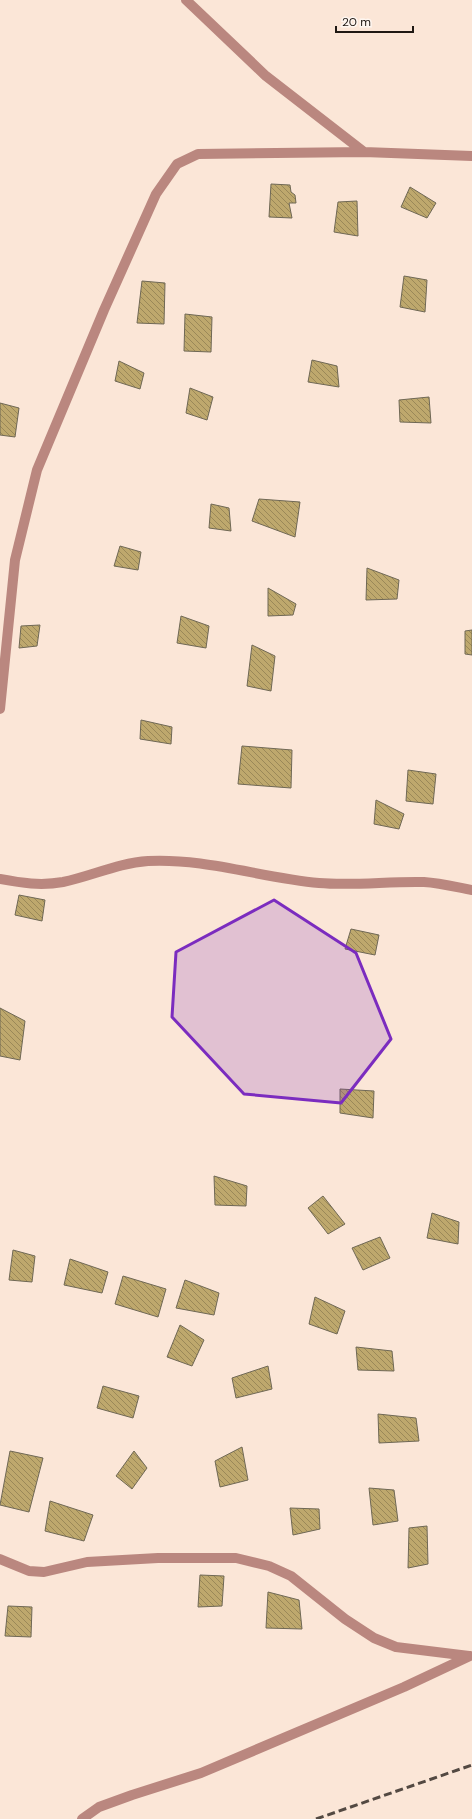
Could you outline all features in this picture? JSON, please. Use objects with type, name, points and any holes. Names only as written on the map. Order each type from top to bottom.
[{"type":"street","points":[[186,0],[266,76],[364,152]]},
{"type":"street","points":[[0,709],[15,560],[37,470],[104,310],[156,194],[177,164],[198,154],[364,152],[472,156]]},
{"type":"street","points":[[0,880],[35,885],[56,882],[112,867],[148,861],[227,867],[319,883],[368,885],[425,882],[472,890]]},
{"type":"street","points":[[0,1560],[29,1571],[44,1572],[94,1562],[158,1558],[236,1558],[269,1566],[291,1576],[345,1619],[374,1638],[396,1647],[471,1655]]},
{"type":"street","points":[[82,1819],[99,1807],[200,1773],[404,1687],[471,1655]]},
{"type":"highlighted area","points":[[274,900],[356,953],[391,1039],[341,1103],[244,1094],[172,1017],[176,952]]},
{"type":"building","points":[[271,184],[290,185],[291,192],[295,195],[296,203],[289,203],[292,218],[269,217]]},
{"type":"building","points":[[410,187],[436,203],[427,218],[401,207]]},
{"type":"building","points":[[357,201],[358,236],[334,232],[338,202]]},
{"type":"building","points":[[404,276],[427,280],[425,312],[400,307]]},
{"type":"building","points":[[142,281],[165,283],[164,324],[137,323]]},
{"type":"building","points":[[185,314],[212,317],[211,352],[184,351]]},
{"type":"building","points":[[312,360],[337,366],[339,387],[308,382]]},
{"type":"building","points":[[119,361],[144,373],[140,389],[115,381]]},
{"type":"building","points":[[190,388],[213,397],[207,420],[186,413]]},
{"type":"building","points":[[429,397],[431,423],[400,422],[399,400]]},
{"type":"building","points":[[0,403],[19,408],[15,437],[0,435]]},
{"type":"building","points":[[259,499],[300,502],[295,537],[252,521]]},
{"type":"building","points":[[211,504],[229,508],[231,531],[209,528]]},
{"type":"building","points":[[120,546],[141,552],[138,570],[114,566]]},
{"type":"building","points":[[367,568],[399,580],[397,599],[366,600]]},
{"type":"building","points":[[268,588],[296,604],[293,615],[268,616]]},
{"type":"building","points":[[181,616],[209,626],[206,648],[177,643]]},
{"type":"building","points":[[40,625],[37,646],[19,648],[21,626]]},
{"type":"building","points":[[472,630],[472,655],[465,654],[465,631]]},
{"type":"building","points":[[252,645],[275,656],[271,691],[247,686]]},
{"type":"building","points":[[141,720],[172,727],[171,744],[140,739]]},
{"type":"building","points":[[242,746],[292,750],[291,788],[238,784]]},
{"type":"building","points":[[408,770],[436,774],[433,804],[406,801]]},
{"type":"building","points":[[376,800],[404,814],[399,829],[374,824]]},
{"type":"building","points":[[19,895],[45,900],[42,921],[15,915]]},
{"type":"building","points":[[351,929],[379,935],[375,955],[345,949]]},
{"type":"building","points":[[0,1008],[25,1021],[20,1060],[0,1056]]},
{"type":"building","points":[[340,1089],[374,1091],[373,1118],[340,1113]]},
{"type":"building","points":[[214,1176],[247,1186],[246,1206],[215,1205]]},
{"type":"building","points":[[323,1196],[345,1224],[328,1234],[308,1208]]},
{"type":"building","points":[[432,1213],[459,1222],[458,1244],[427,1238]]},
{"type":"building","points":[[380,1237],[390,1258],[363,1270],[352,1248]]},
{"type":"building","points":[[13,1250],[35,1256],[32,1282],[9,1280]]},
{"type":"building","points":[[70,1259],[108,1272],[102,1293],[64,1285]]},
{"type":"building","points":[[123,1276],[166,1289],[158,1317],[115,1304]]},
{"type":"building","points":[[185,1280],[219,1293],[214,1315],[176,1308]]},
{"type":"building","points":[[315,1297],[345,1311],[337,1334],[309,1324]]},
{"type":"building","points":[[180,1325],[204,1340],[192,1366],[167,1357]]},
{"type":"building","points":[[356,1347],[392,1351],[394,1371],[358,1370]]},
{"type":"building","points":[[268,1366],[272,1389],[236,1398],[232,1378]]},
{"type":"building","points":[[103,1386],[139,1396],[133,1418],[97,1408]]},
{"type":"building","points":[[378,1414],[416,1418],[419,1441],[379,1443]]},
{"type":"building","points":[[242,1447],[248,1480],[220,1487],[215,1461]]},
{"type":"building","points":[[10,1451],[43,1458],[29,1512],[0,1505]]},
{"type":"building","points":[[134,1451],[147,1468],[132,1489],[116,1476]]},
{"type":"building","points":[[369,1488],[394,1490],[398,1521],[373,1525]]},
{"type":"building","points":[[50,1501],[93,1515],[84,1541],[45,1531]]},
{"type":"building","points":[[290,1508],[319,1509],[320,1529],[293,1535]]},
{"type":"building","points":[[427,1526],[428,1564],[408,1568],[409,1528]]},
{"type":"building","points":[[200,1575],[224,1576],[222,1606],[198,1607]]},
{"type":"building","points":[[268,1592],[299,1600],[302,1629],[266,1628]]},
{"type":"building","points":[[8,1606],[32,1607],[31,1637],[5,1636]]},
{"type":"railway","points":[[316,1819],[472,1765]]}]
